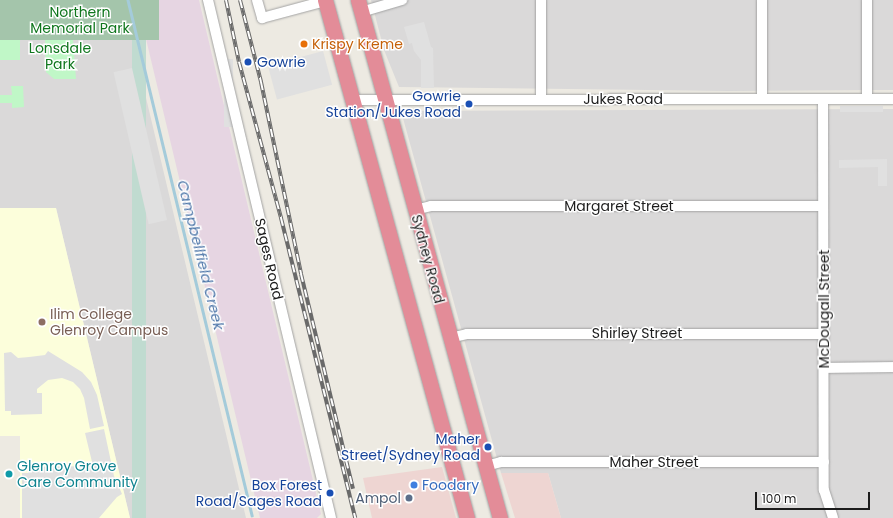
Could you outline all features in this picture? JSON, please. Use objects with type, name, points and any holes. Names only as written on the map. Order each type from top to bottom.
[{"type":"highway","points":[[325,0],[467,518]]},
{"type":"highway","name":"Sydney Road","points":[[359,6],[500,518]]},
{"type":"street","name":"Sages Road","points":[[208,0],[331,518]]},
{"type":"street","points":[[257,0],[262,18],[325,0]]},
{"type":"street","points":[[359,6],[402,0]]},
{"type":"street","points":[[540,99],[541,0]]},
{"type":"street","points":[[762,0],[762,99]]},
{"type":"street","points":[[867,0],[868,99]]},
{"type":"street","name":"McDougall Street","points":[[823,99],[824,490],[834,518]]},
{"type":"street","name":"Jukes Road","points":[[353,100],[893,99]]},
{"type":"street","name":"Margaret Street","points":[[415,210],[431,206],[823,206]]},
{"type":"street","name":"Shirley Street","points":[[450,338],[467,334],[824,334]]},
{"type":"street","points":[[824,368],[893,367]]},
{"type":"street","name":"Maher Street","points":[[486,466],[501,462],[824,462]]},
{"type":"shaded area","points":[[159,0],[199,0],[321,514],[317,518],[260,518],[146,39],[159,39]]},
{"type":"shaded area","points":[[371,0],[893,0],[893,90],[729,91],[399,87],[384,50]]},
{"type":"shaded area","points":[[424,22],[431,47],[433,48],[434,88],[421,88],[421,60],[414,51],[412,43],[409,44],[404,27]]},
{"type":"shaded area","points":[[132,39],[246,518],[130,518],[56,208],[0,208],[0,40]]},
{"type":"shaded area","points":[[132,39],[146,39],[146,518],[132,518]]},
{"type":"shaded area","points":[[323,51],[332,85],[277,100],[268,66]]},
{"type":"shaded area","points":[[224,59],[233,59],[233,127],[224,127]]},
{"type":"shaded area","points":[[132,68],[167,220],[149,224],[113,72]]},
{"type":"shaded area","points":[[840,106],[883,106],[883,112],[840,112]]},
{"type":"shaded area","points":[[893,109],[893,518],[561,518],[548,473],[501,473],[401,111]]},
{"type":"shaded area","points":[[887,159],[887,186],[878,186],[878,167],[839,168],[839,160]]},
{"type":"shaded area","name":"Ilim College Glenroy Campus","points":[[0,208],[56,208],[130,518],[20,518],[20,436],[0,436]]},
{"type":"shaded area","points":[[48,351],[82,372],[91,382],[97,395],[104,426],[90,429],[84,398],[80,389],[73,382],[62,378],[48,380],[37,389],[37,393],[42,393],[42,414],[11,415],[11,411],[5,411],[4,353],[11,352],[18,358],[45,355]]},
{"type":"shaded area","points":[[104,429],[114,476],[122,494],[117,497],[99,518],[22,518],[22,473],[28,473],[28,467],[93,466],[85,433]]},
{"type":"shaded area","name":"Ampol","points":[[442,467],[456,518],[372,518],[363,478]]},
{"type":"shaded area","points":[[501,473],[548,473],[561,518],[515,518]]},
{"type":"green space","name":"Northern Memorial Park","points":[[0,0],[159,0],[159,40],[0,40]]},
{"type":"green space","points":[[0,40],[20,40],[20,60],[0,60]]},
{"type":"green space","name":"Lonsdale Park","points":[[45,40],[73,40],[76,79],[54,79],[46,72]]},
{"type":"green space","points":[[11,86],[23,86],[24,107],[12,108],[12,103],[0,103],[0,95],[12,95]]},
{"type":"waterway","name":"Campbellfield Creek","points":[[128,0],[252,515]]},
{"type":"railway","points":[[226,0],[239,62],[281,218],[355,518]]},
{"type":"railway","points":[[240,0],[261,82],[301,274],[353,489]]},
{"type":"place","name":"Krispy Kreme","points":[[304,44]]},
{"type":"place","name":"Gowrie","points":[[248,62]]},
{"type":"place","name":"Gowrie Station/Jukes Road","points":[[469,104]]},
{"type":"place","name":"Ilim College Glenroy Campus","points":[[42,322]]},
{"type":"place","name":"Maher Street/Sydney Road","points":[[488,447]]},
{"type":"place","name":"Glenroy Grove Care Community","points":[[9,474]]},
{"type":"place","name":"Foodary","points":[[414,485]]},
{"type":"place","name":"Box Forest Road/Sages Road","points":[[330,493]]},
{"type":"place","name":"Ampol","points":[[409,498]]}]
